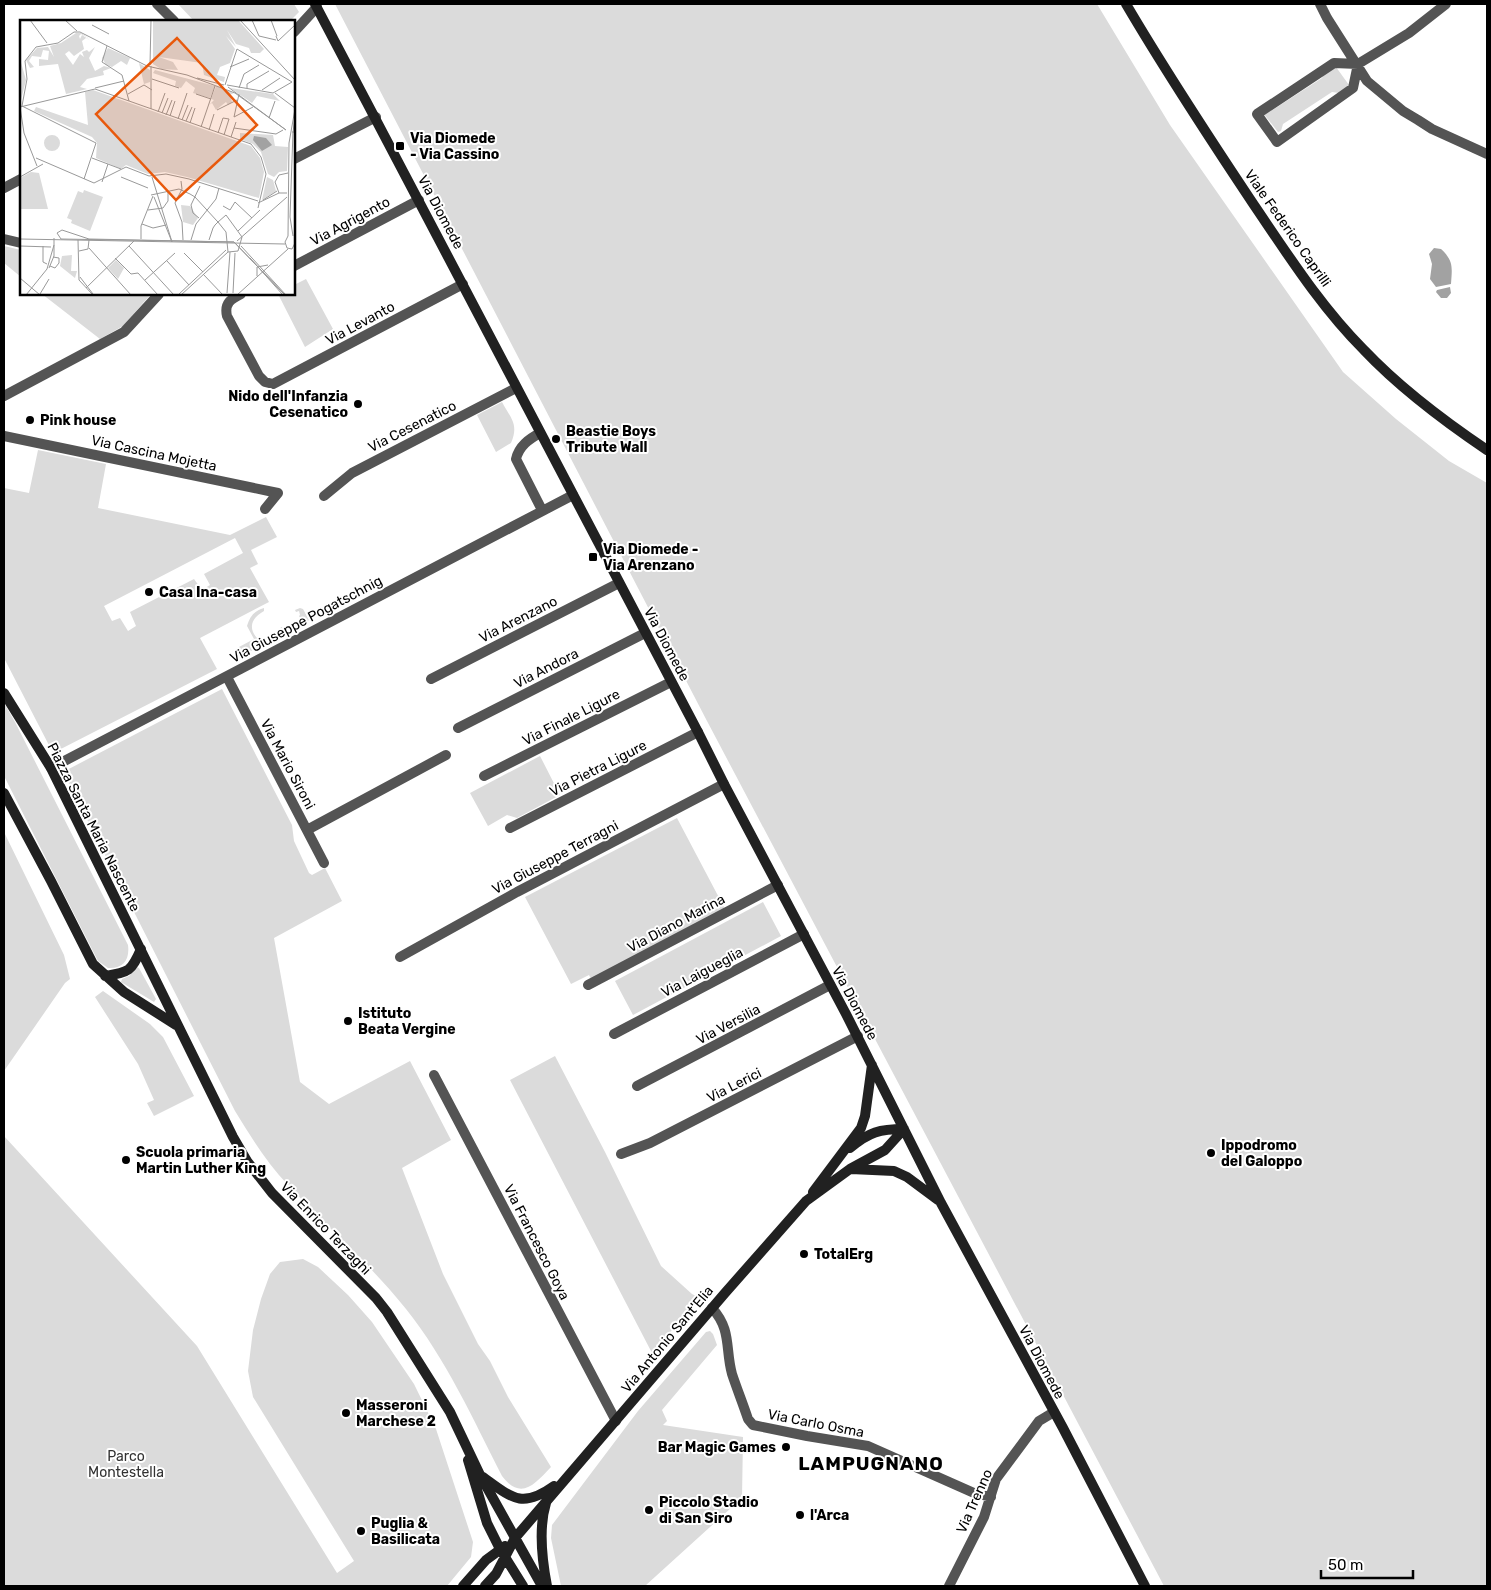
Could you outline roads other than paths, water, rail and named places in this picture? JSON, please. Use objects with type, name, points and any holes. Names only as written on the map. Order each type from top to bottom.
[{"type":"street","points":[[157,4],[173,20]]},
{"type":"street","name":"Viale Federico Caprilli","points":[[1126,4],[1234,175],[1318,297],[1380,367],[1466,436],[1487,450]]},
{"type":"street","points":[[1320,4],[1367,81],[1404,111],[1432,129],[1487,154]]},
{"type":"street","points":[[1358,64],[1353,88],[1277,142],[1257,114],[1334,62],[1358,64],[1410,33],[1446,4]]},
{"type":"street","points":[[295,31],[316,6]]},
{"type":"street","name":"Via Diomede","points":[[316,6],[858,1036],[942,1204],[1145,1586]]},
{"type":"street","points":[[295,159],[376,117]]},
{"type":"street","points":[[4,188],[20,180]]},
{"type":"street","name":"Via Agrigento","points":[[295,265],[419,200]]},
{"type":"street","points":[[4,239],[20,243]]},
{"type":"street","name":"Via Levanto","points":[[239,295],[229,301],[226,308],[227,316],[259,376],[269,384],[277,383],[463,284]]},
{"type":"street","points":[[4,396],[124,332],[158,295]]},
{"type":"street","name":"Via Cesenatico","points":[[324,496],[352,473],[516,388]]},
{"type":"street","points":[[540,433],[526,442],[517,454],[516,459],[542,510]]},
{"type":"street","name":"Via Cascina Mojetta","points":[[4,436],[278,493],[265,508]]},
{"type":"street","name":"Viale Federico Caprilli","points":[[1466,436],[1487,444]]},
{"type":"street","name":"Via Giuseppe Pogatschnig","points":[[51,768],[573,495]]},
{"type":"street","name":"Via Arenzano","points":[[431,679],[619,583]]},
{"type":"street","name":"Via Andora","points":[[458,728],[645,633]]},
{"type":"street","name":"Via Mario Sironi","points":[[227,677],[324,863]]},
{"type":"street","name":"Via Finale Ligure","points":[[484,776],[671,682]]},
{"type":"street","name":"Piazza Santa Maria Nascente","points":[[4,693],[51,768],[142,949],[177,1025]]},
{"type":"street","name":"Via Pietra Ligure","points":[[510,828],[698,732]]},
{"type":"street","points":[[307,830],[446,756]]},
{"type":"street","name":"Via Giuseppe Terragni","points":[[400,957],[517,892],[724,784]]},
{"type":"street","points":[[4,793],[94,964],[124,992],[177,1025]]},
{"type":"street","name":"Via Diano Marina","points":[[588,985],[778,885]]},
{"type":"street","name":"Via Laigueglia","points":[[614,1034],[804,934]]},
{"type":"street","points":[[105,976],[126,972],[134,965],[142,949]]},
{"type":"street","name":"Via Versilia","points":[[637,1086],[830,985]]},
{"type":"street","name":"Via Enrico Terzaghi","points":[[177,1025],[247,1161],[272,1193],[376,1298],[387,1312],[437,1389],[480,1475],[542,1586]]},
{"type":"street","name":"Via Lerici","points":[[621,1154],[650,1143],[858,1036]]},
{"type":"street","points":[[806,1202],[861,1128],[865,1116],[872,1064]]},
{"type":"street","name":"Via Francesco Goya","points":[[434,1075],[616,1421]]},
{"type":"street","points":[[840,1156],[876,1131],[885,1129],[904,1130]]},
{"type":"street","name":"Via Antonio Sant'Elia","points":[[485,1586],[496,1574],[503,1553],[515,1538],[712,1308],[806,1202],[850,1169],[885,1150],[904,1130]]},
{"type":"street","points":[[850,1169],[894,1171],[907,1177],[942,1204]]},
{"type":"street","name":"Via Carlo Osma","points":[[712,1308],[721,1317],[727,1332],[732,1372],[748,1419],[753,1425],[860,1444],[884,1452],[974,1493],[990,1496]]},
{"type":"street","name":"Via Trenno","points":[[949,1586],[984,1517],[996,1480],[1039,1422],[1054,1412]]},
{"type":"street","name":"Via Enrico Terzaghi","points":[[464,1444],[480,1503],[492,1534],[523,1586]]},
{"type":"street","name":"Via Enrico Terzaghi","points":[[480,1475],[510,1496],[529,1499],[538,1497],[569,1475]]},
{"type":"street","points":[[547,1500],[544,1509],[542,1534],[547,1586]]},
{"type":"street","points":[[492,1534],[515,1538],[512,1569]]},
{"type":"street","name":"Via Antonio Sant'Elia","points":[[463,1586],[486,1560],[503,1553]]},
{"type":"place","name":"Via Diomede - Via Cassino","points":[[400,146]]},
{"type":"place","name":"Nido dell'Infanzia Cesenatico","points":[[358,404]]},
{"type":"place","name":"Pink house","points":[[30,420]]},
{"type":"place","name":"Beastie Boys Tribute Wall","points":[[556,439]]},
{"type":"place","name":"Via Diomede - Via Arenzano","points":[[593,557]]},
{"type":"place","name":"Casa Ina-casa","points":[[149,592]]},
{"type":"place","name":"Istituto Beata Vergine","points":[[348,1021]]},
{"type":"place","name":"Ippodromo del Galoppo","points":[[1211,1153]]},
{"type":"place","name":"Scuola primaria Martin Luther King","points":[[126,1160]]},
{"type":"place","name":"TotalErg","points":[[804,1254]]},
{"type":"place","name":"Masseroni Marchese 2","points":[[346,1413]]},
{"type":"place","name":"Bar Magic Games","points":[[786,1447]]},
{"type":"place","name":"Piccolo Stadio di San Siro","points":[[649,1510]]},
{"type":"place","name":"l'Arca","points":[[800,1515]]},
{"type":"place","name":"Puglia & Basilicata","points":[[361,1531]]},
{"type":"district","name":"LAMPUGNANO","points":[[871,1463]]},
{"type":"park label","name":"Parco Montestella","points":[[126,1464]]}]
